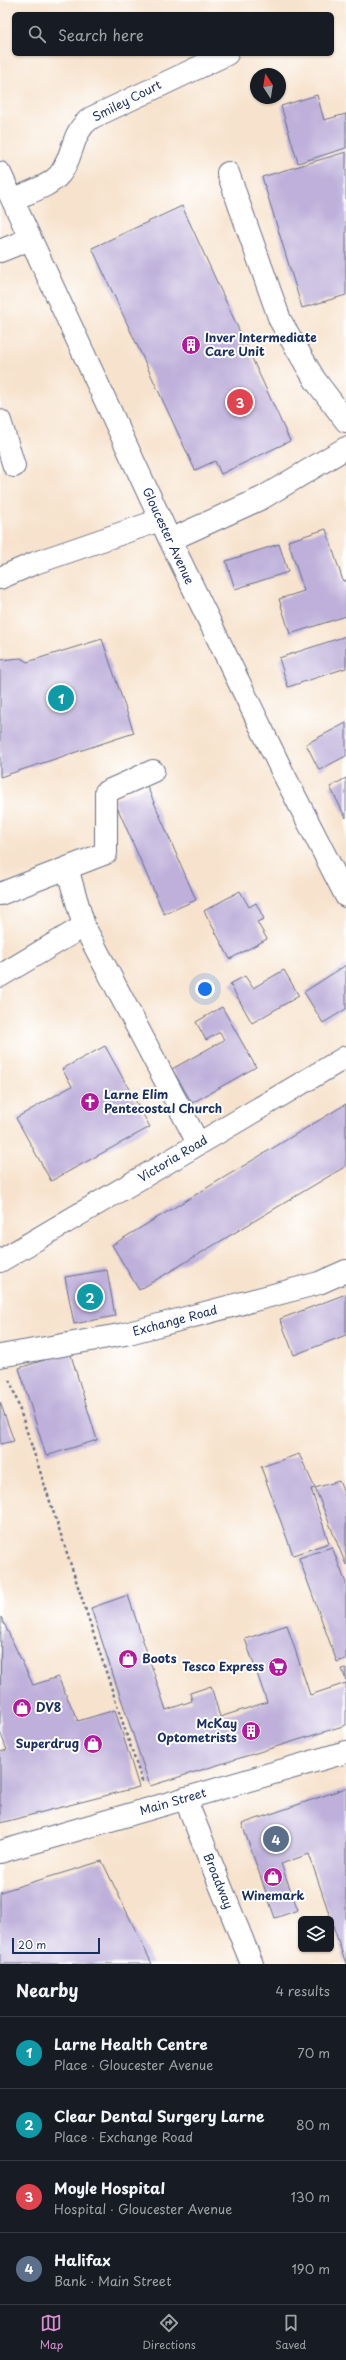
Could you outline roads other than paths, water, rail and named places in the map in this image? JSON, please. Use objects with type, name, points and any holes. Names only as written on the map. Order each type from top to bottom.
[{"type":"street","name":"Smiley Court","points":[[14,199],[45,185],[60,173],[77,132],[91,118],[223,56]]},
{"type":"street","name":"Gloucester Avenue","points":[[0,173],[14,199],[30,239],[160,520],[283,773],[346,896]]},
{"type":"street","points":[[228,173],[280,320],[315,380],[346,421]]},
{"type":"street","points":[[0,251],[30,239]]},
{"type":"street","points":[[0,421],[14,466]]},
{"type":"street","points":[[170,540],[262,498],[346,448]]},
{"type":"street","points":[[0,578],[35,563],[160,520]]},
{"type":"street","points":[[0,894],[106,853],[106,792],[153,771]]},
{"type":"street","points":[[67,868],[84,926],[198,1143]]},
{"type":"street","points":[[0,976],[84,926]]},
{"type":"street","name":"Victoria Road","points":[[0,1261],[346,1057]]},
{"type":"street","name":"Exchange Road","points":[[1,1356],[125,1334],[320,1283],[346,1271]]},
{"type":"street","name":"Main Street","points":[[0,1852],[346,1752]]},
{"type":"street","name":"Broadway","points":[[185,1798],[252,1964]]},
{"type":"place","name":"Inver Intermediate Care Unit","points":[[191,345]]},
{"type":"place","name":"Moyle Hospital","points":[[240,402]]},
{"type":"place","name":"Larne Health Centre","points":[[61,698]]},
{"type":"place","name":"Larne Elim Pentecostal Church","points":[[90,1102]]},
{"type":"place","name":"Clear Dental Surgery Larne","points":[[90,1297]]},
{"type":"place","name":"Boots","points":[[128,1659]]},
{"type":"place","name":"Tesco Express","points":[[278,1667]]},
{"type":"place","name":"DV8","points":[[22,1708]]},
{"type":"place","name":"McKay Optometrists","points":[[251,1731]]},
{"type":"place","name":"Superdrug","points":[[93,1744]]},
{"type":"place","name":"Halifax","points":[[276,1839]]},
{"type":"place","name":"Winemark","points":[[273,1877]]}]
